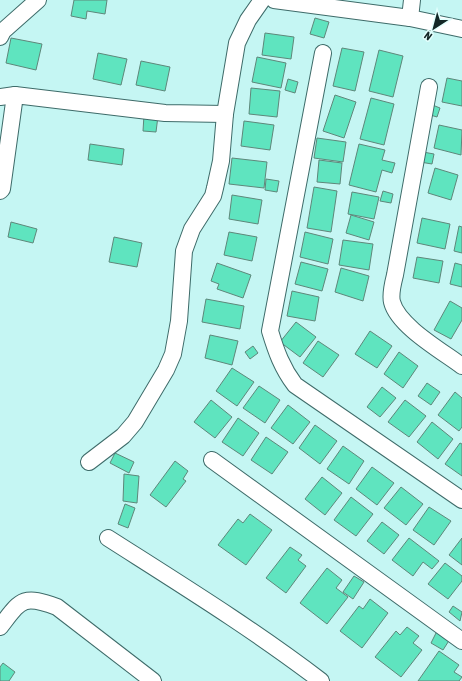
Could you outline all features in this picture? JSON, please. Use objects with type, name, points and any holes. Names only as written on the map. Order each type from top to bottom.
[{"type":"street","points":[[0,37],[3,31],[38,0]]},
{"type":"street","points":[[89,462],[123,436],[135,422],[166,370],[173,354],[179,320],[184,251],[192,229],[213,196],[216,188],[221,161],[225,114],[237,44],[248,20],[262,0]]},
{"type":"street","points":[[274,0],[410,18],[462,29]]},
{"type":"street","points":[[410,18],[412,0]]},
{"type":"street","points":[[323,54],[270,331],[284,370],[295,384],[462,500]]},
{"type":"street","points":[[429,87],[395,275],[392,302],[398,314],[411,328],[462,366]]},
{"type":"street","points":[[0,192],[2,189],[7,96],[165,112],[225,114]]},
{"type":"street","points":[[212,460],[462,641]]},
{"type":"street","points":[[108,538],[244,625],[321,681]]},
{"type":"street","points":[[0,627],[18,604],[28,599],[41,601],[57,607],[153,681]]},
{"type":"building","points":[[74,0],[107,0],[105,14],[87,11],[86,19],[71,16]]},
{"type":"building","points":[[315,18],[329,22],[324,38],[310,34]]},
{"type":"building","points":[[265,33],[294,37],[291,59],[262,55]]},
{"type":"building","points":[[11,38],[42,44],[36,70],[6,63]]},
{"type":"building","points":[[342,48],[364,52],[355,91],[333,86]]},
{"type":"building","points":[[379,50],[403,56],[393,97],[369,91]]},
{"type":"building","points":[[98,53],[127,59],[121,85],[93,79]]},
{"type":"building","points":[[257,57],[286,63],[281,88],[252,82]]},
{"type":"building","points":[[141,61],[170,67],[165,91],[136,85]]},
{"type":"building","points":[[447,78],[462,81],[462,106],[442,102]]},
{"type":"building","points":[[288,79],[298,82],[295,93],[285,90]]},
{"type":"building","points":[[251,88],[280,91],[277,117],[249,114]]},
{"type":"building","points":[[335,95],[356,102],[344,138],[323,131]]},
{"type":"building","points":[[371,98],[394,104],[384,145],[360,139]]},
{"type":"building","points":[[430,104],[440,108],[437,117],[427,114]]},
{"type":"building","points":[[144,115],[158,116],[156,132],[143,131]]},
{"type":"building","points":[[244,121],[274,125],[270,150],[241,146]]},
{"type":"building","points":[[439,125],[462,130],[461,155],[434,148]]},
{"type":"building","points":[[317,138],[346,142],[343,162],[314,158]]},
{"type":"building","points":[[90,144],[124,149],[122,165],[88,160]]},
{"type":"building","points":[[359,144],[385,150],[382,160],[395,163],[392,173],[382,170],[376,192],[349,185]]},
{"type":"building","points":[[423,152],[434,154],[432,164],[420,162]]},
{"type":"building","points":[[232,158],[267,162],[264,188],[229,184]]},
{"type":"building","points":[[319,160],[342,163],[340,184],[317,182]]},
{"type":"building","points":[[435,168],[458,175],[451,200],[428,193]]},
{"type":"building","points":[[266,179],[279,181],[277,192],[265,190]]},
{"type":"building","points":[[314,187],[337,191],[331,232],[307,228]]},
{"type":"building","points":[[383,191],[393,194],[391,203],[380,201]]},
{"type":"building","points":[[352,192],[379,197],[374,219],[348,214]]},
{"type":"building","points":[[232,195],[262,200],[258,224],[229,219]]},
{"type":"building","points":[[351,215],[374,222],[369,240],[346,233]]},
{"type":"building","points":[[422,218],[450,224],[445,249],[417,243]]},
{"type":"building","points":[[11,222],[37,229],[33,243],[8,237]]},
{"type":"building","points":[[459,226],[462,227],[462,253],[454,251]]},
{"type":"building","points":[[229,232],[257,237],[252,261],[224,255]]},
{"type":"building","points":[[305,232],[333,239],[328,264],[300,257]]},
{"type":"building","points":[[114,237],[142,243],[137,267],[109,262]]},
{"type":"building","points":[[343,240],[373,244],[369,270],[339,265]]},
{"type":"building","points":[[417,257],[443,261],[439,283],[413,278]]},
{"type":"building","points":[[301,262],[328,269],[322,291],[295,284]]},
{"type":"building","points":[[217,263],[251,275],[243,298],[217,289],[219,284],[211,281]]},
{"type":"building","points":[[455,263],[462,265],[462,287],[450,284]]},
{"type":"building","points":[[341,268],[369,276],[363,301],[335,292]]},
{"type":"building","points":[[292,291],[319,297],[315,321],[287,316]]},
{"type":"building","points":[[206,299],[244,306],[240,329],[202,322]]},
{"type":"building","points":[[450,301],[462,308],[462,320],[451,339],[434,330]]},
{"type":"building","points":[[296,322],[316,337],[300,357],[280,342]]},
{"type":"building","points":[[370,331],[392,346],[377,368],[355,354]]},
{"type":"building","points":[[210,335],[238,341],[232,365],[205,358]]},
{"type":"building","points":[[318,341],[339,355],[323,377],[303,363]]},
{"type":"building","points":[[253,346],[258,353],[250,359],[245,352]]},
{"type":"building","points":[[399,352],[418,366],[403,388],[384,374]]},
{"type":"building","points":[[232,368],[254,382],[237,406],[216,391]]},
{"type":"building","points":[[427,383],[440,392],[431,405],[418,396]]},
{"type":"building","points":[[259,386],[280,400],[265,423],[243,408]]},
{"type":"building","points":[[382,387],[396,398],[380,417],[367,407]]},
{"type":"building","points":[[455,392],[462,398],[462,427],[459,431],[438,415]]},
{"type":"building","points":[[211,400],[232,417],[215,438],[194,422]]},
{"type":"building","points":[[405,400],[426,416],[409,437],[388,422]]},
{"type":"building","points":[[288,405],[310,422],[293,444],[271,428]]},
{"type":"building","points":[[238,418],[259,433],[243,456],[222,442]]},
{"type":"building","points":[[432,422],[453,439],[438,459],[417,442]]},
{"type":"building","points":[[315,425],[337,441],[320,464],[299,448]]},
{"type":"building","points":[[266,437],[288,452],[272,474],[251,460]]},
{"type":"building","points":[[460,443],[462,444],[462,476],[445,464]]},
{"type":"building","points":[[343,446],[364,461],[349,484],[327,469]]},
{"type":"building","points":[[115,453],[134,462],[129,473],[110,463]]},
{"type":"building","points":[[175,461],[188,471],[183,479],[186,481],[166,507],[150,495]]},
{"type":"building","points":[[372,467],[394,483],[377,505],[356,489]]},
{"type":"building","points":[[124,474],[139,476],[137,503],[123,501]]},
{"type":"building","points":[[322,477],[342,493],[325,515],[305,499]]},
{"type":"building","points":[[401,487],[423,504],[406,525],[384,508]]},
{"type":"building","points":[[351,497],[373,514],[356,536],[334,520]]},
{"type":"building","points":[[125,504],[135,508],[128,528],[118,524]]},
{"type":"building","points":[[429,507],[451,521],[434,545],[413,530]]},
{"type":"building","points":[[250,514],[272,530],[246,565],[218,545],[238,519],[243,523]]},
{"type":"building","points":[[382,522],[399,535],[384,554],[367,541]]},
{"type":"building","points":[[409,538],[439,561],[432,569],[423,562],[413,576],[392,560]]},
{"type":"building","points":[[462,538],[462,565],[449,555]]},
{"type":"building","points":[[290,547],[302,555],[298,560],[306,566],[286,593],[266,578]]},
{"type":"building","points":[[445,563],[462,576],[462,581],[448,599],[428,584]]},
{"type":"building","points":[[327,568],[342,580],[336,588],[348,597],[327,624],[300,603]]},
{"type":"building","points":[[354,576],[364,582],[353,599],[343,592]]},
{"type":"building","points":[[370,599],[388,613],[362,648],[340,631],[359,606],[363,609]]},
{"type":"building","points":[[453,606],[462,612],[460,621],[449,612]]},
{"type":"building","points":[[407,627],[419,636],[413,643],[422,650],[401,677],[375,657],[396,631],[400,635]]},
{"type":"building","points":[[437,631],[450,639],[443,650],[431,643]]},
{"type":"building","points":[[439,651],[459,665],[454,672],[462,677],[459,681],[418,681]]},
{"type":"building","points":[[3,663],[15,672],[9,681],[0,681],[0,667]]}]
